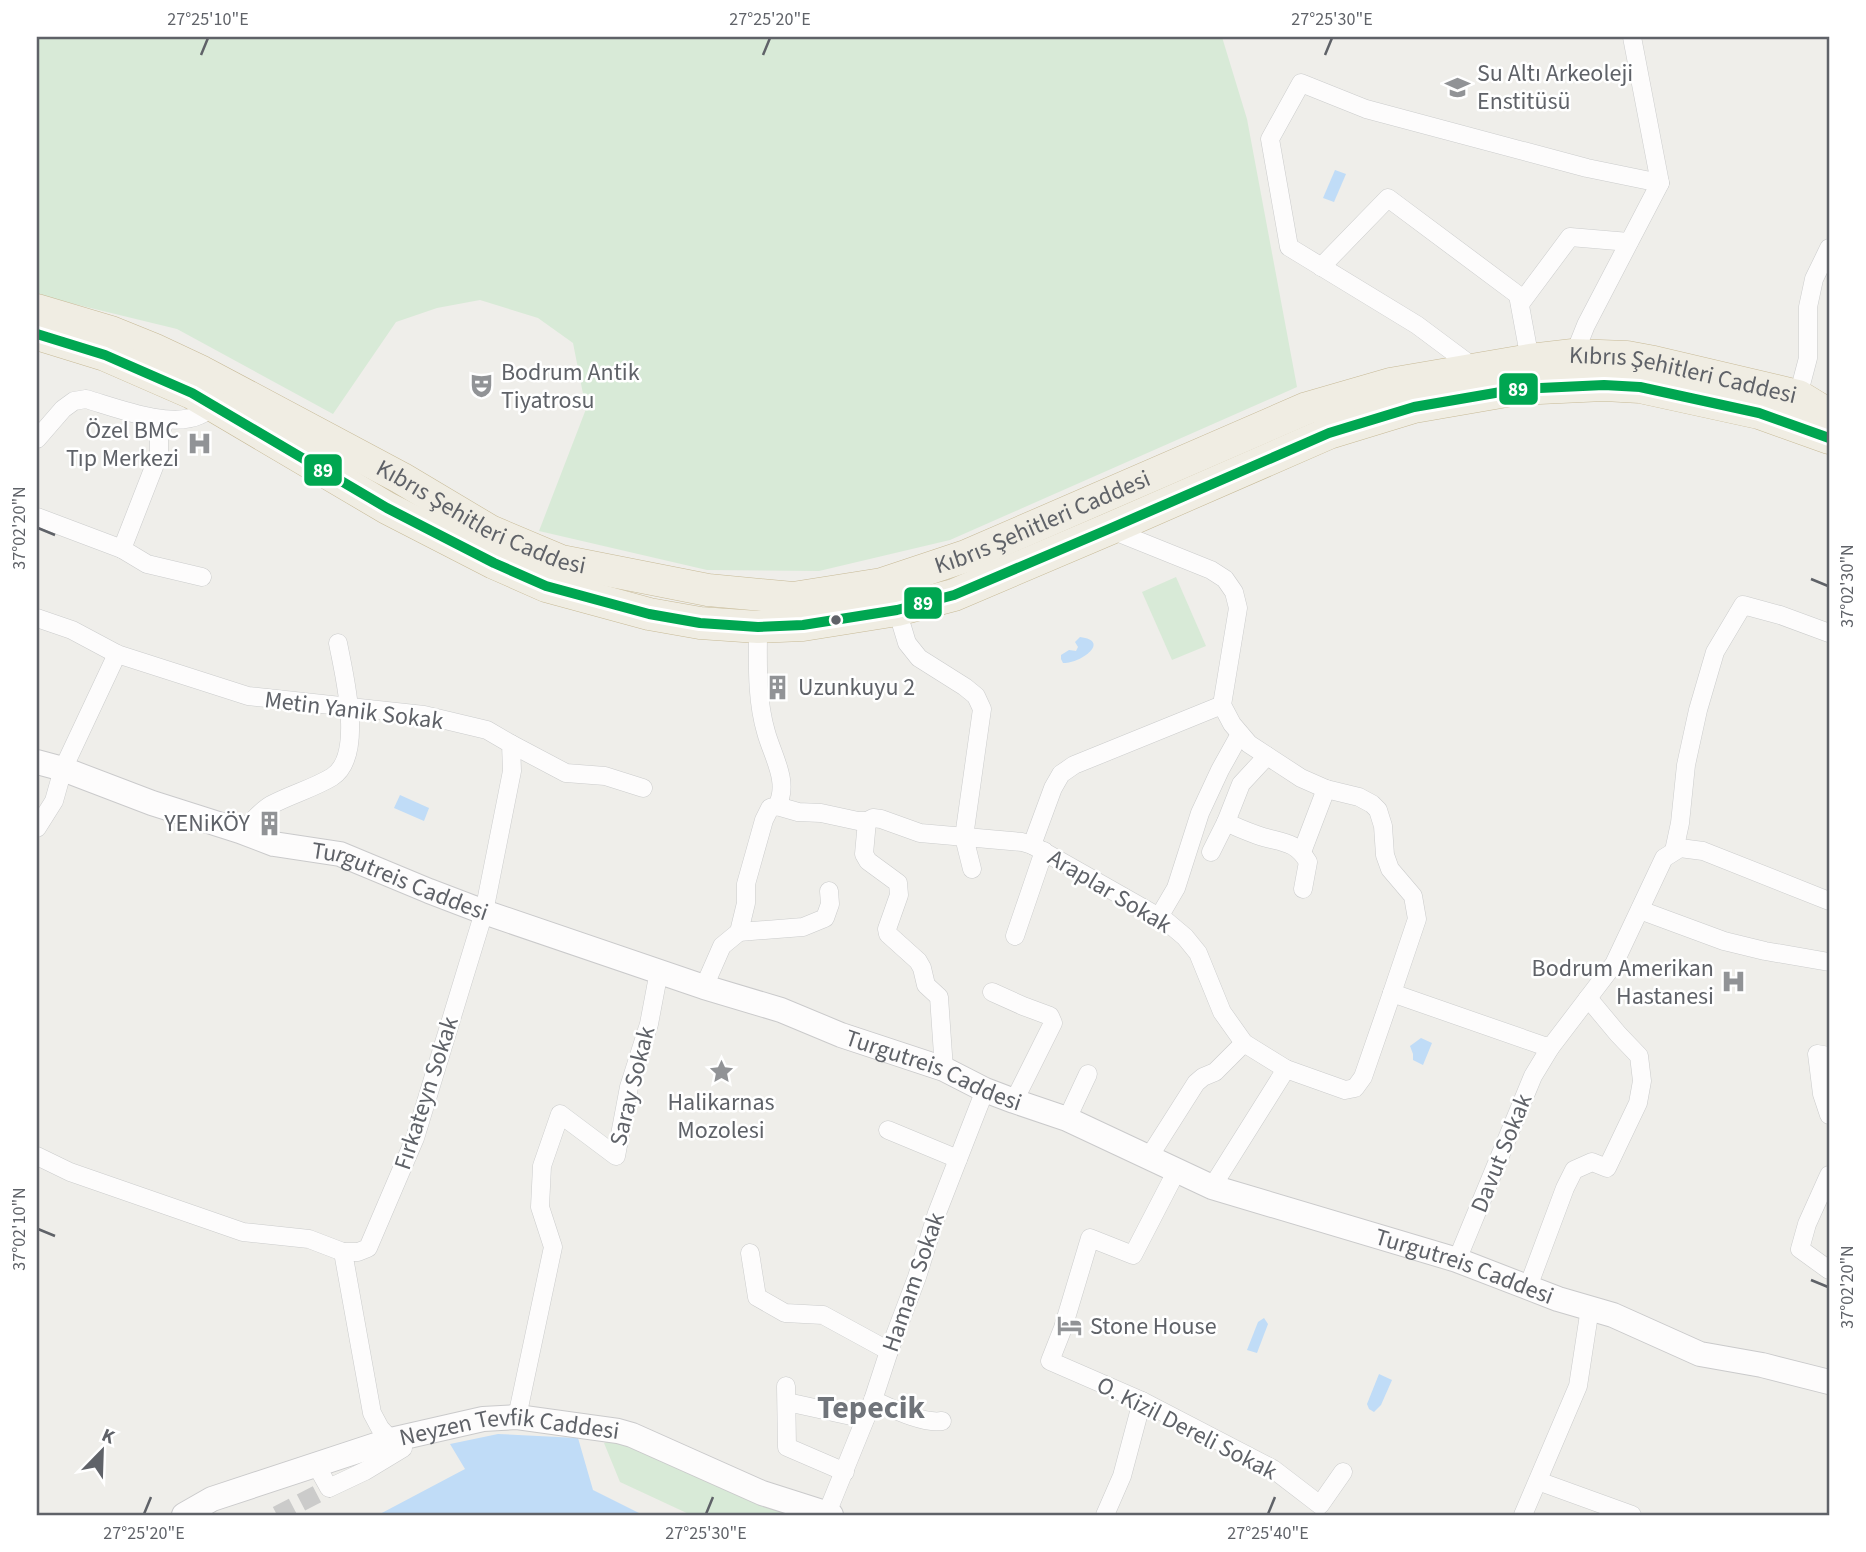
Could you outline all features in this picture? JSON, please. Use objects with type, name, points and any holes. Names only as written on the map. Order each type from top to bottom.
[{"type":"highway","name":"Kıbrıs Şehitleri Caddesi","points":[[37,310],[111,332],[202,372],[401,478],[490,531],[561,561],[708,590],[793,598],[882,584],[966,556],[1307,408],[1390,384],[1573,355],[1627,357],[1798,396],[1829,415]]},
{"type":"highway","name":"Kıbrıs Şehitleri Caddesi","points":[[37,334],[105,355],[192,393],[387,508],[494,563],[546,586],[649,614],[700,623],[758,627],[803,625],[897,610],[954,595],[1329,433],[1414,407],[1518,389],[1604,384],[1650,389],[1759,413],[1829,438]]},
{"type":"main road","name":"Turgutreis Caddesi","points":[[37,762],[64,769],[152,803],[274,844],[340,854],[484,912],[704,987],[781,1010],[841,1035],[944,1069],[985,1090],[1067,1119],[1212,1187],[1457,1260],[1558,1299],[1613,1315],[1700,1354],[1762,1364],[1829,1382]]},
{"type":"main road","name":"Neyzen Tevfik Caddesi","points":[[184,1515],[212,1499],[397,1444],[483,1419],[517,1417],[632,1435],[762,1493],[829,1514]]},
{"type":"street","points":[[1566,387],[1573,355],[1586,325],[1660,183],[1632,37]]},
{"type":"street","points":[[1477,369],[1417,325],[1289,247],[1270,139],[1301,83],[1366,109],[1587,168],[1660,183]]},
{"type":"street","points":[[1321,267],[1388,198],[1518,295],[1530,360]]},
{"type":"street","points":[[1520,304],[1570,237],[1629,242]]},
{"type":"street","points":[[1798,396],[1808,358],[1808,307],[1814,279],[1829,248]]},
{"type":"street","points":[[37,439],[63,409],[74,401],[86,400],[165,420],[202,415],[213,404]]},
{"type":"street","points":[[122,549],[159,454],[159,439],[165,420]]},
{"type":"street","points":[[37,517],[122,549],[147,564],[202,577]]},
{"type":"street","points":[[1109,530],[1211,570],[1225,579],[1234,592],[1238,608],[1222,705],[1232,724],[1249,744],[1301,778],[1326,789],[1359,797],[1378,810],[1383,826],[1385,855],[1390,869],[1413,896],[1417,919],[1392,993],[1550,1048]]},
{"type":"street","points":[[1674,851],[1682,810],[1686,765],[1698,710],[1716,652],[1743,605],[1829,633]]},
{"type":"street","points":[[897,610],[907,643],[919,658],[965,687],[976,696],[982,709],[964,837],[972,869]]},
{"type":"street","name":"Metin Yanik Sokak","points":[[37,618],[72,630],[117,654],[248,696],[424,715],[487,730],[566,773],[605,776],[643,788]]},
{"type":"street","points":[[739,932],[746,903],[746,884],[764,820],[770,808],[777,806],[781,798],[779,771],[765,730],[758,694],[758,627]]},
{"type":"street","points":[[240,831],[270,805],[334,776],[344,763],[349,740],[350,707],[338,643]]},
{"type":"street","points":[[37,828],[54,801],[64,769],[117,654]]},
{"type":"street","points":[[1015,936],[1053,788],[1061,774],[1074,765],[1222,705]]},
{"type":"street","points":[[1159,917],[1176,888],[1200,813],[1240,734]]},
{"type":"street","points":[[484,912],[512,771],[510,744]]},
{"type":"street","points":[[1211,852],[1241,784],[1266,756]]},
{"type":"street","points":[[1303,852],[1326,789]]},
{"type":"street","name":"Araplar Sokak","points":[[777,806],[798,813],[821,813],[858,821],[881,818],[920,833],[1022,842],[1038,848],[1159,917],[1185,937],[1198,953],[1222,1012],[1244,1043],[1286,1069],[1345,1090],[1355,1088],[1363,1077],[1392,993]]},
{"type":"street","points":[[867,821],[864,854],[868,861],[898,883],[899,895],[887,929],[888,934],[918,961],[928,989],[939,997],[944,1069]]},
{"type":"street","points":[[1226,822],[1258,836],[1295,846],[1303,852],[1308,862],[1303,889]]},
{"type":"street","points":[[1674,851],[1680,848],[1703,851],[1829,901]]},
{"type":"street","name":"Davut Sokak","points":[[1457,1260],[1533,1076],[1550,1048],[1614,964],[1664,858],[1674,851]]},
{"type":"street","points":[[704,987],[722,946],[739,932],[803,927],[825,918],[830,904],[829,891]]},
{"type":"street","points":[[1640,910],[1724,941],[1829,962]]},
{"type":"street","name":"Fırkateyn Sokak","points":[[344,1252],[358,1252],[368,1248],[415,1138],[484,912]]},
{"type":"street","name":"Saray Sokak","points":[[517,1417],[553,1247],[540,1207],[542,1166],[559,1114],[616,1156],[629,1087],[649,1024],[659,971]]},
{"type":"street","points":[[992,992],[1050,1016],[1053,1023],[1014,1101]]},
{"type":"street","points":[[1528,1287],[1574,1170],[1592,1162],[1607,1168],[1639,1103],[1642,1081],[1639,1056],[1588,998]]},
{"type":"street","points":[[1149,1157],[1196,1083],[1215,1072],[1244,1043]]},
{"type":"street","points":[[1829,1056],[1817,1054],[1824,1077],[1822,1094],[1829,1115]]},
{"type":"street","points":[[1212,1187],[1286,1069]]},
{"type":"street","points":[[1067,1119],[1088,1074]]},
{"type":"street","name":"Hamam Sokak","points":[[829,1514],[917,1278],[937,1213],[985,1090]]},
{"type":"street","points":[[888,1130],[958,1159]]},
{"type":"street","points":[[37,1156],[70,1172],[243,1232],[309,1239],[344,1252],[372,1413],[380,1428],[397,1444],[365,1471],[329,1488],[319,1470]]},
{"type":"street","name":"O. Kizil Dereli Sokak","points":[[1177,1170],[1133,1255],[1090,1238],[1063,1328],[1050,1361],[1142,1401],[1273,1469],[1318,1510],[1343,1472]]},
{"type":"street","points":[[1829,1175],[1807,1224],[1800,1249],[1829,1270]]},
{"type":"street","points":[[750,1253],[757,1297],[785,1313],[823,1315],[889,1351]]},
{"type":"street","points":[[1529,1514],[1538,1481],[1578,1386],[1590,1308]]},
{"type":"street","points":[[845,1472],[787,1447],[786,1394],[865,1419]]},
{"type":"street","points":[[873,1400],[894,1410],[933,1422],[942,1421]]},
{"type":"street","points":[[1105,1515],[1122,1476],[1142,1401]]},
{"type":"street","points":[[1538,1481],[1632,1515]]},
{"type":"green space","points":[[37,37],[1222,37],[1247,119],[1297,387],[950,540],[819,571],[707,570],[539,531],[586,409],[573,343],[538,318],[480,300],[437,308],[396,322],[333,414],[177,329],[37,295]]},
{"type":"green space","points":[[1176,577],[1206,646],[1172,660],[1142,592]]},
{"type":"green space","points":[[615,1439],[787,1512],[787,1515],[691,1515],[620,1482],[604,1443]]},
{"type":"water","points":[[1335,170],[1346,174],[1334,202],[1323,198]]},
{"type":"water","points":[[1080,637],[1093,643],[1090,652],[1077,660],[1063,663],[1061,655],[1069,650],[1076,651],[1078,647],[1075,642]]},
{"type":"water","points":[[400,795],[429,808],[424,821],[394,808]]},
{"type":"water","points":[[1421,1038],[1432,1043],[1423,1065],[1413,1060],[1410,1046]]},
{"type":"water","points":[[1264,1318],[1268,1324],[1257,1353],[1247,1350],[1258,1322]]},
{"type":"water","points":[[1379,1374],[1392,1380],[1381,1405],[1374,1412],[1367,1404]]},
{"type":"water","points":[[498,1434],[578,1438],[593,1490],[643,1515],[378,1515],[465,1469],[450,1444]]},
{"type":"tunnel","points":[[277,1515],[329,1488]]},
{"type":"transit line","name":"89","points":[[37,334],[105,355],[192,393],[387,508],[494,563],[546,586],[649,614],[700,623],[758,627],[803,625],[897,610],[954,595],[1329,433],[1414,407],[1518,389],[1604,385],[1640,387],[1759,413],[1829,438]]},
{"type":"place","name":"Su Altı Arkeoleji Enstitüsü","points":[[1457,87]]},
{"type":"place","name":"Bodrum Antik Tiyatrosu","points":[[481,386]]},
{"type":"place","name":"Özel BMC Tıp Merkezi","points":[[199,444]]},
{"type":"place","name":"Uzunkuyu 2","points":[[778,687]]},
{"type":"place","name":"YENiKÖY","points":[[270,823]]},
{"type":"place","name":"Bodrum Amerikan Hastanesi","points":[[1734,982]]},
{"type":"place","name":"Halikarnas Mozolesi","points":[[721,1071]]},
{"type":"place","name":"Stone House","points":[[1070,1326]]},
{"type":"district","name":"Tepecik","points":[[871,1407]]}]
